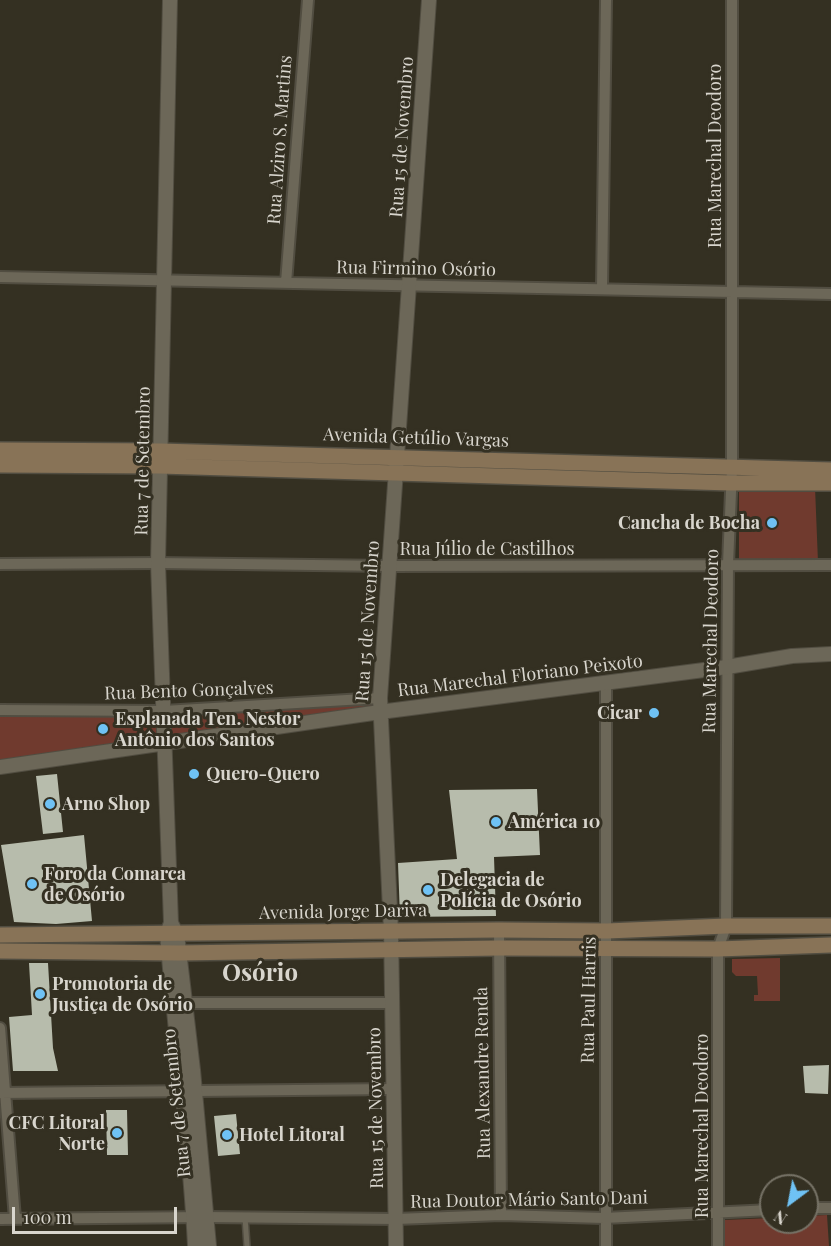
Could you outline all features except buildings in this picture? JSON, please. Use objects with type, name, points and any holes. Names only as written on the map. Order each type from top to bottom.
[{"type":"main road","name":"Avenida Getúlio Vargas","points":[[0,450],[32,458]]},
{"type":"main road","name":"Avenida Getúlio Vargas","points":[[0,465],[32,458],[160,458],[679,473],[831,483]]},
{"type":"main road","name":"Avenida Getúlio Vargas","points":[[731,475],[831,470]]},
{"type":"main road","name":"Avenida Jorge Dariva","points":[[0,935],[172,930],[607,931],[726,926],[831,926]]},
{"type":"main road","points":[[785,926],[786,947]]},
{"type":"main road","points":[[0,951],[174,953],[605,947],[718,949],[831,945]]},
{"type":"street","name":"Rua 7 de Setembro","points":[[170,0],[159,563],[163,744],[178,1003],[200,1217],[208,1246]]},
{"type":"street","name":"Rua Alziro S. Martins","points":[[286,283],[308,0]]},
{"type":"street","name":"Rua 15 de Novembro","points":[[396,1246],[391,931],[380,705],[429,0]]},
{"type":"street","points":[[602,288],[606,0]]},
{"type":"street","name":"Rua Marechal Deodoro","points":[[718,1246],[718,949],[726,926],[728,564],[731,475],[732,0]]},
{"type":"street","name":"Rua Firmino Osório","points":[[0,278],[831,294]]},
{"type":"street","name":"Rua Júlio de Castilhos","points":[[0,564],[831,565]]},
{"type":"street","name":"Rua Marechal Floriano Peixoto","points":[[0,767],[163,744],[380,705],[606,683],[792,656],[831,654]]},
{"type":"street","name":"Rua Paul Harris","points":[[606,683],[607,931],[605,947],[604,1218],[606,1246]]},
{"type":"street","name":"Rua Bento Gonçalves","points":[[0,710],[164,711],[380,705]]},
{"type":"street","name":"Rua Alexandre Renda","points":[[499,930],[501,1215]]},
{"type":"street","points":[[178,1003],[391,1003]]},
{"type":"street","points":[[0,1028],[3,1093],[15,1219]]},
{"type":"street","points":[[3,1093],[394,1089]]},
{"type":"street","name":"Rua Doutor Mário Santo Dani","points":[[0,1219],[245,1217],[396,1219],[501,1215],[604,1218],[759,1209]]},
{"type":"street","name":"Rua 7 de Setembro","points":[[195,1246],[200,1217]]},
{"type":"lane","points":[[245,1217],[247,1246]]},
{"type":"shaded area","points":[[815,487],[818,562],[739,561],[739,488]]},
{"type":"shaded area","points":[[374,702],[374,709],[167,741],[167,713]]},
{"type":"shaded area","points":[[0,715],[157,715],[158,740],[0,763]]},
{"type":"shaded area","points":[[780,958],[780,1001],[754,1001],[754,995],[758,995],[757,976],[736,976],[732,972],[732,959]]},
{"type":"shaded area","points":[[819,1215],[827,1215],[829,1246],[725,1246],[724,1220],[759,1219],[759,1234],[819,1234]]},
{"type":"place","name":"Cancha de Bocha","points":[[772,523]]},
{"type":"place","name":"Cicar","points":[[654,713]]},
{"type":"place","name":"Esplanada Ten. Nestor Antônio dos Santos","points":[[103,729]]},
{"type":"place","name":"Quero-Quero","points":[[194,774]]},
{"type":"place","name":"Arno Shop","points":[[50,804]]},
{"type":"place","name":"América 10","points":[[496,822]]},
{"type":"place","name":"Foro da Comarca de Osório","points":[[32,884]]},
{"type":"place","name":"Delegacia de Polícia de Osório","points":[[428,890]]},
{"type":"place","name":"Promotoria de Justiça de Osório","points":[[40,994]]},
{"type":"place","name":"CFC Litoral Norte","points":[[117,1133]]},
{"type":"place","name":"Hotel Litoral","points":[[227,1135]]},
{"type":"district","name":"Osório","points":[[260,974]]}]
